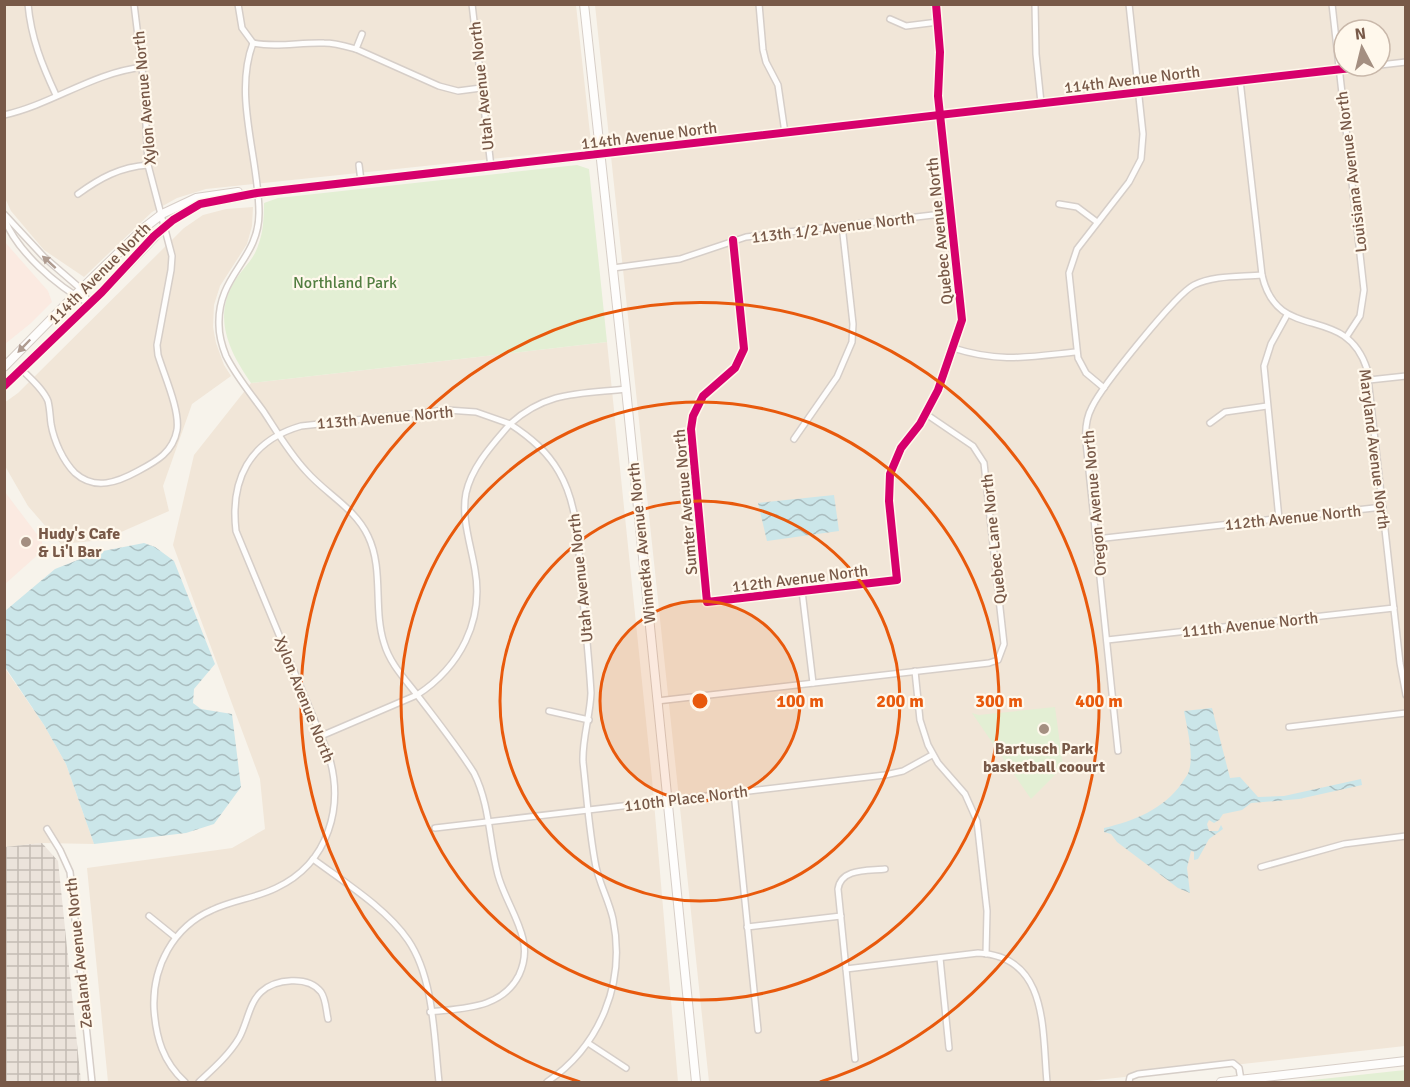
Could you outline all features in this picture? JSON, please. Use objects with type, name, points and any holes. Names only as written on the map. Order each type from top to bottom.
[{"type":"street","points":[[28,4],[35,46],[56,95]]},
{"type":"street","name":"Xylon Avenue North","points":[[22,370],[46,398],[55,437],[64,459],[77,475],[102,484],[113,483],[159,459],[168,452],[176,436],[178,424],[157,345],[172,262],[171,250],[148,165],[143,67],[134,4]]},
{"type":"street","points":[[238,4],[242,28],[254,43],[273,46],[333,43],[356,49],[439,86],[458,91],[481,88]]},
{"type":"street","name":"Utah Avenue North","points":[[472,4],[490,167]]},
{"type":"street","name":"Winnetka Avenue North","points":[[584,4],[626,389],[696,1083]]},
{"type":"street","points":[[759,4],[763,50],[766,62],[778,85],[785,133]]},
{"type":"street","name":"Quebec Avenue North","points":[[897,580],[888,501],[890,474],[901,448],[926,414],[939,390],[961,326],[962,312],[937,82],[940,52],[936,4]]},
{"type":"street","points":[[1035,4],[1036,54],[1041,103]]},
{"type":"street","points":[[1129,4],[1143,134],[1136,171],[1130,182],[1077,249],[1069,273],[1076,352],[1086,373],[1104,388],[1182,292],[1201,282],[1262,274]]},
{"type":"street","points":[[890,18],[906,26],[938,22]]},
{"type":"street","points":[[356,49],[362,33]]},
{"type":"street","points":[[254,43],[248,58],[245,80],[259,213],[256,238],[249,253],[225,288],[220,306],[219,332],[224,351],[306,472],[346,506],[363,526],[374,557],[383,641],[388,655],[474,772],[482,789],[498,878],[525,948],[520,971],[515,982],[507,991],[486,1004],[430,1012]]},
{"type":"street","points":[[4,115],[34,105],[104,75],[143,67]]},
{"type":"street","name":"114th Avenue North","points":[[4,386],[102,292],[165,226],[179,215],[200,204],[257,193],[1332,70]]},
{"type":"street","name":"Louisiana Avenue North","points":[[1340,78],[1364,290],[1360,316],[1347,336]]},
{"type":"street","points":[[1240,80],[1262,274],[1266,289],[1271,299],[1287,315],[1335,329],[1347,336]]},
{"type":"street","points":[[78,194],[97,180],[116,171],[148,165]]},
{"type":"street","points":[[359,165],[361,181]]},
{"type":"street","name":"114th Avenue North","points":[[4,367],[81,289],[144,228],[162,214],[187,201],[206,196],[241,192],[257,193]]},
{"type":"street","points":[[1059,204],[1077,207],[1097,222]]},
{"type":"street","name":"113th 1/2 Avenue North","points":[[613,268],[680,259],[700,254],[733,240],[762,234],[950,213]]},
{"type":"street","points":[[4,216],[44,258],[81,289],[88,303]]},
{"type":"street","points":[[4,216],[16,240],[31,259],[74,296],[88,303]]},
{"type":"street","points":[[794,440],[827,393],[850,351],[853,324],[842,225]]},
{"type":"street","name":"Sumter Avenue North","points":[[707,602],[691,429],[693,416],[703,396],[735,369],[744,349],[733,240]]},
{"type":"street","points":[[1279,519],[1264,366],[1271,344],[1287,315]]},
{"type":"street","name":"Maryland Avenue North","points":[[1347,336],[1363,356],[1369,380],[1406,695]]},
{"type":"street","points":[[953,348],[971,354],[1004,359],[1076,352]]},
{"type":"street","points":[[1369,380],[1406,376]]},
{"type":"street","name":"Oregon Avenue North","points":[[1104,388],[1091,408],[1085,430],[1118,751]]},
{"type":"street","points":[[321,736],[417,694],[435,682],[452,664],[469,636],[474,619],[477,585],[465,508],[466,493],[481,460],[510,424],[538,404],[554,398],[626,389]]},
{"type":"street","points":[[1210,423],[1225,412],[1267,406]]},
{"type":"street","name":"113th Avenue North","points":[[279,434],[311,424],[447,410],[476,412],[510,424]]},
{"type":"street","name":"Quebec Lane North","points":[[915,671],[989,663],[998,660],[1004,644],[984,464],[973,446],[926,414]]},
{"type":"street","name":"Utah Avenue North","points":[[510,424],[544,450],[559,471],[571,501],[575,520],[591,699],[583,747],[597,869],[613,917],[617,959],[609,1002],[601,1022],[588,1043],[561,1073],[547,1083]]},
{"type":"street","name":"Xylon Avenue North","points":[[185,1083],[170,1066],[163,1053],[157,1032],[154,996],[156,978],[164,957],[176,937],[189,924],[210,910],[277,888],[291,879],[313,859],[325,839],[332,823],[335,805],[336,787],[333,770],[321,736],[236,531],[234,501],[236,487],[243,471],[258,450],[279,434]]},
{"type":"street","name":"112th Avenue North","points":[[1096,539],[1383,507]]},
{"type":"street","name":"112th Avenue North","points":[[707,602],[897,580]]},
{"type":"street","points":[[802,591],[813,683]]},
{"type":"street","name":"111th Avenue North","points":[[1107,640],[1394,608]]},
{"type":"street","points":[[657,701],[915,671],[920,720],[932,755],[966,794],[977,821],[987,911],[986,954]]},
{"type":"street","points":[[549,711],[589,720]]},
{"type":"street","points":[[1288,727],[1406,713]]},
{"type":"street","name":"110th Place North","points":[[435,828],[885,775],[903,771],[932,755]]},
{"type":"street","points":[[734,792],[758,1030]]},
{"type":"street","name":"Zealand Avenue North","points":[[47,829],[70,872],[92,1083]]},
{"type":"street","points":[[1261,867],[1344,844],[1406,836]]},
{"type":"street","points":[[313,859],[380,911],[408,940],[425,976],[439,1083]]},
{"type":"street","points":[[855,1059],[838,889],[842,878],[853,873],[885,869]]},
{"type":"street","points":[[148,916],[176,937]]},
{"type":"street","points":[[747,927],[841,916]]},
{"type":"street","points":[[846,969],[986,954],[1011,962],[1028,976],[1034,987],[1040,1010],[1047,1083]]},
{"type":"street","points":[[940,958],[949,1048]]},
{"type":"street","points":[[199,1083],[231,1051],[258,995],[270,986],[296,981],[312,984],[320,991],[328,1019]]},
{"type":"street","points":[[588,1043],[626,1068]]},
{"type":"street","points":[[1221,1083],[1406,1061]]},
{"type":"street","points":[[1129,1083],[1130,1077],[1138,1074],[1233,1063],[1239,1068],[1241,1080]]},
{"type":"shaded area","points":[[4,5],[576,5],[591,143],[586,149],[206,189],[177,198],[152,212],[84,277],[44,250],[11,211],[5,198]]},
{"type":"shaded area","points":[[595,5],[1405,5],[1405,1046],[1079,1082],[709,1082]]},
{"type":"shaded area","points":[[253,207],[252,226],[247,244],[220,286],[214,305],[213,327],[216,343],[224,365],[231,376],[192,404],[163,486],[169,511],[103,540],[61,544],[28,506],[5,466],[4,403],[18,393],[184,228],[203,215],[226,209]]},
{"type":"shaded area","points":[[4,241],[48,291],[52,302],[5,344]]},
{"type":"shaded area","points":[[607,342],[652,779],[678,1082],[108,1082],[87,868],[232,848],[265,829],[260,779],[173,545],[194,455],[251,383]]},
{"type":"shaded area","points":[[5,492],[42,541],[42,551],[5,584]]},
{"type":"shaded area","points":[[4,667],[44,725],[66,764],[94,844],[42,843],[5,847]]},
{"type":"shaded area","points":[[42,843],[58,861],[81,1082],[5,1082],[5,847]]},
{"type":"green space","name":"Northland Park","points":[[577,165],[589,169],[607,342],[251,383],[243,372],[227,335],[224,310],[233,284],[258,247],[264,203],[278,198]]},
{"type":"green space","points":[[1055,707],[1063,767],[1031,799],[972,713],[979,715]]},
{"type":"green space","points":[[1405,1070],[1405,1082],[1294,1082]]},
{"type":"water","points":[[834,495],[839,531],[767,541],[758,503]]},
{"type":"water","points":[[144,543],[155,547],[174,561],[215,664],[194,689],[193,703],[201,709],[232,714],[241,787],[214,824],[186,833],[94,844],[66,764],[44,725],[5,667],[5,611],[55,569],[98,552]]},
{"type":"water","points":[[1212,708],[1230,778],[1240,777],[1258,797],[1284,796],[1361,779],[1362,785],[1299,799],[1251,803],[1242,810],[1223,814],[1214,823],[1209,820],[1207,824],[1209,831],[1218,831],[1221,825],[1223,829],[1209,839],[1198,859],[1194,860],[1194,852],[1191,851],[1187,868],[1190,893],[1178,888],[1117,842],[1111,834],[1104,832],[1104,828],[1148,813],[1175,792],[1188,774],[1191,757],[1184,711]]},
{"type":"cycle path","points":[[733,240],[744,349],[735,368],[703,396],[693,416],[691,429],[707,602],[897,580],[889,501],[890,474],[901,448],[920,424],[938,390],[962,320],[938,96],[940,52],[936,4]]},
{"type":"cycle path","points":[[4,386],[102,292],[154,236],[173,220],[200,204],[257,193],[1332,70]]},
{"type":"place","name":"Hudy's Cafe & Li'l Bar","points":[[26,542]]},
{"type":"place","name":"Bartusch Park basketball coourt","points":[[1044,729]]}]
